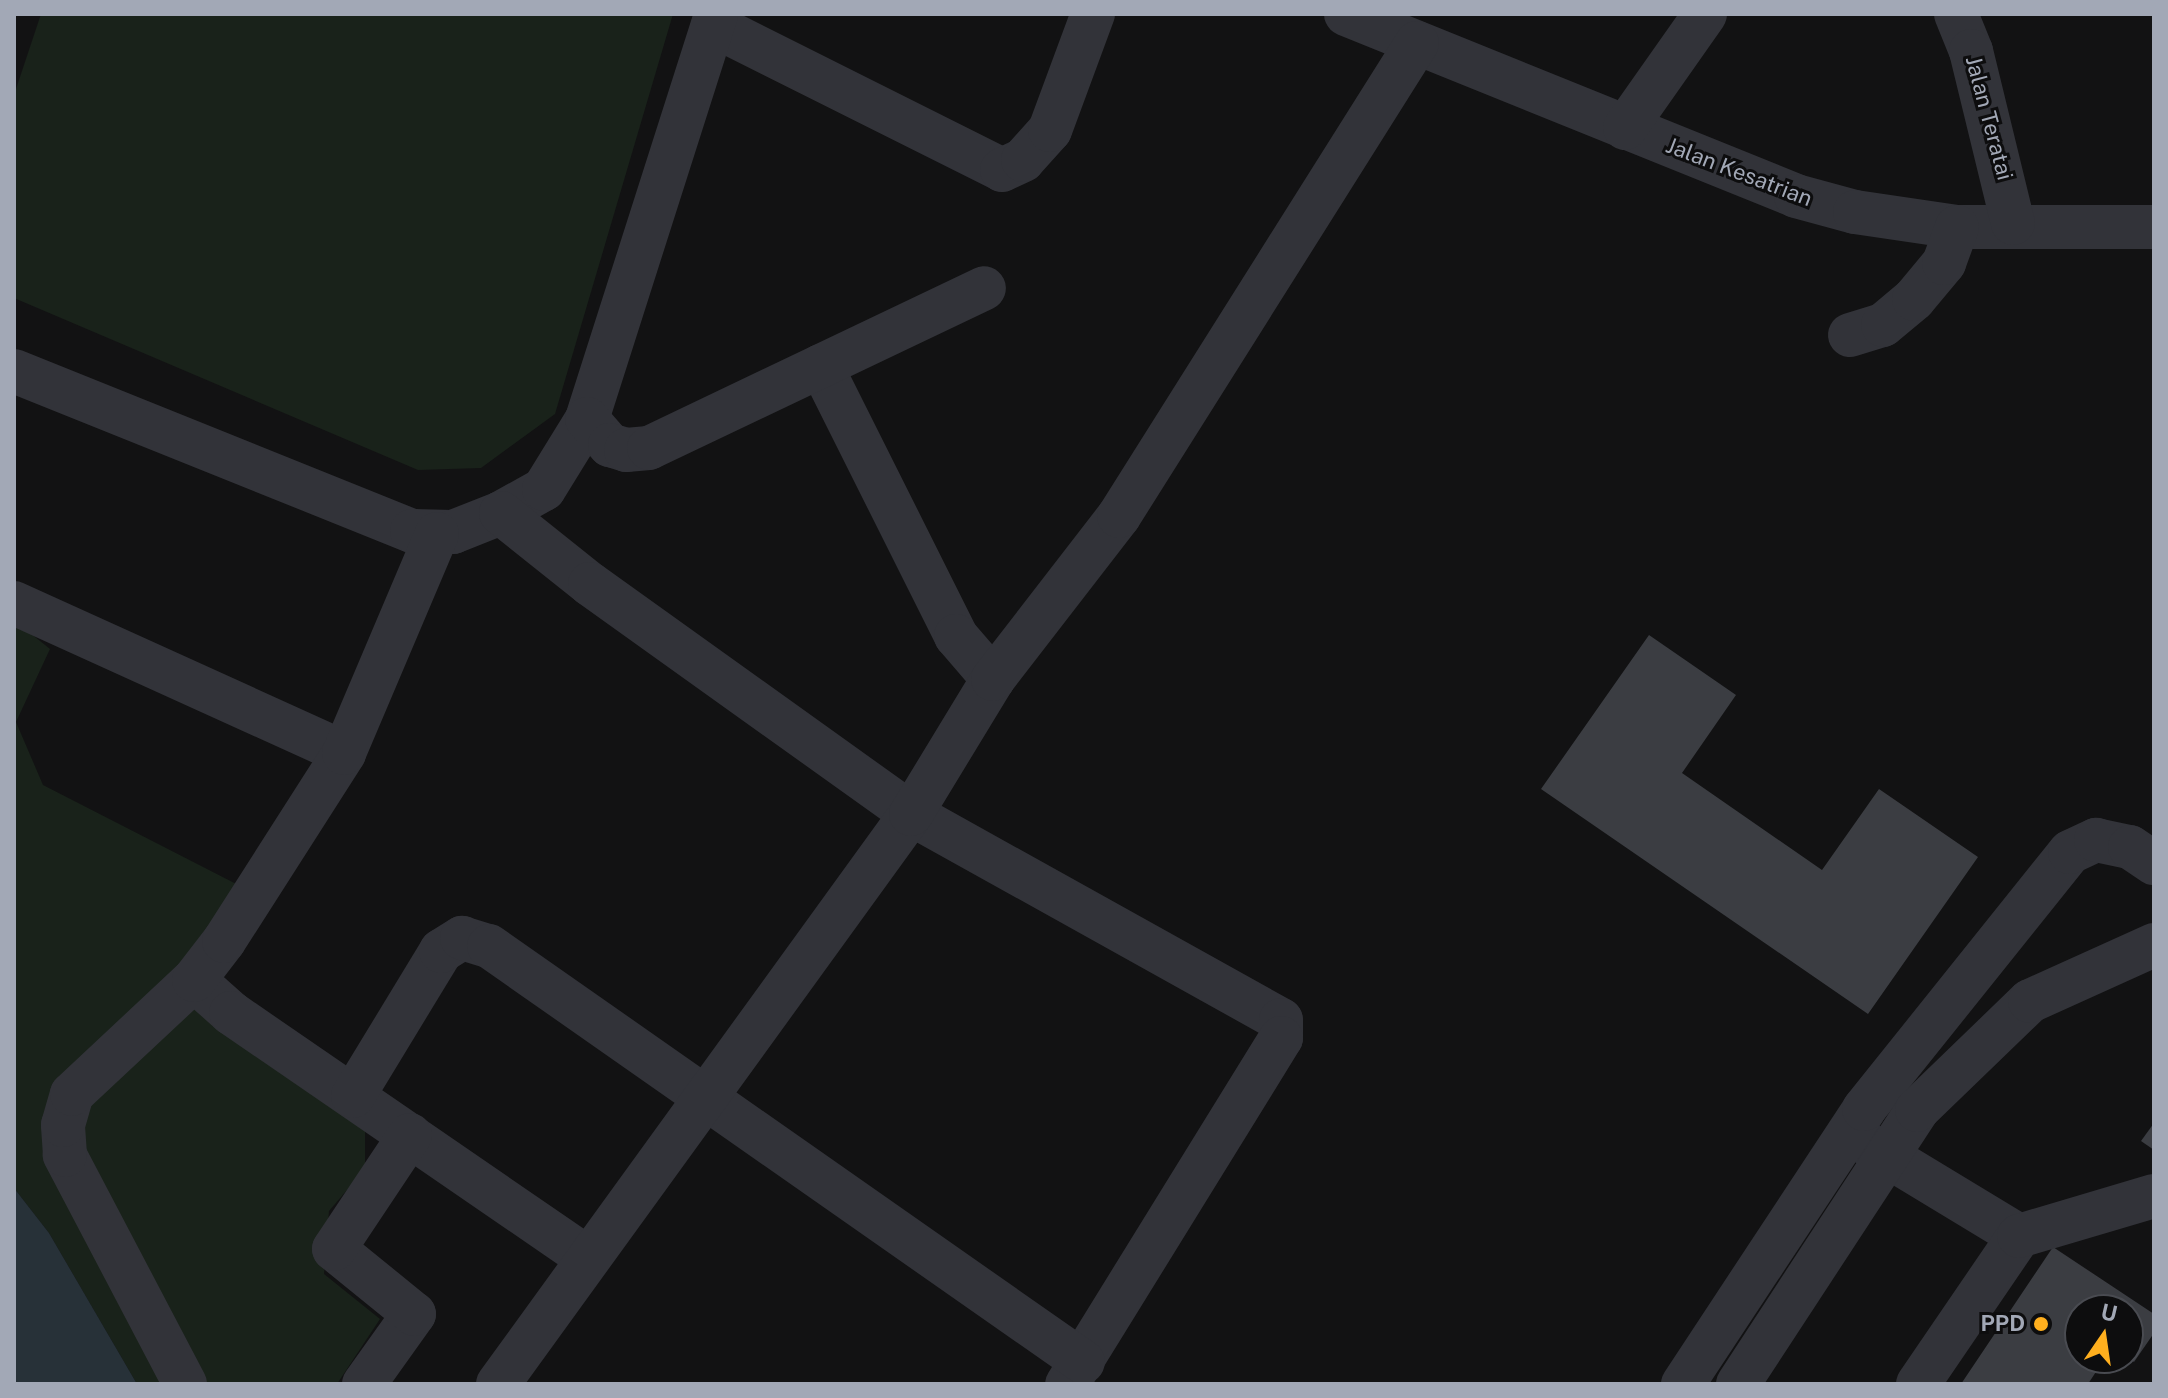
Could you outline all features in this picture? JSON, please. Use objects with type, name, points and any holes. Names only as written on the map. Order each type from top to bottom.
[{"type":"street","points":[[14,371],[412,531],[437,534],[501,513],[544,489],[587,419],[714,20],[1002,170],[1023,160],[1050,130],[1093,14]]},
{"type":"street","name":"Jalan Kesatrian","points":[[1346,14],[1796,196],[1914,224],[1957,227],[2013,223],[2154,227]]},
{"type":"street","points":[[1625,128],[1705,14]]},
{"type":"street","name":"Jalan Teratai","points":[[1956,14],[1971,51],[2013,223]]},
{"type":"street","points":[[498,1384],[911,814],[993,679],[1119,516],[1417,43]]},
{"type":"street","points":[[1850,335],[1883,325],[1914,299],[1944,263],[1957,227]]},
{"type":"street","points":[[587,419],[610,445],[626,450],[649,448],[984,288]]},
{"type":"street","points":[[821,366],[956,636],[993,679]]},
{"type":"street","points":[[353,1096],[441,951],[462,938],[489,946],[708,1096],[1075,1373],[1284,1029],[1281,1020],[911,814],[590,584],[501,513]]},
{"type":"street","points":[[185,1384],[65,1155],[63,1125],[72,1094],[194,980],[344,753],[437,534]]},
{"type":"street","points":[[14,603],[344,753]]},
{"type":"street","points":[[1683,1384],[1848,1132],[2070,852],[2096,840],[2130,847],[2154,863]]},
{"type":"street","points":[[1738,1384],[1917,1110],[2030,1001],[2154,945]]},
{"type":"street","points":[[194,980],[231,1013],[588,1258]]},
{"type":"street","points":[[1848,1132],[2019,1236]]},
{"type":"street","points":[[364,1384],[414,1314],[334,1249],[410,1135]]},
{"type":"street","points":[[1918,1384],[2019,1236],[2154,1196]]},
{"type":"shaded area","points":[[41,14],[673,14],[555,414],[481,468],[418,470],[14,298],[14,95]]},
{"type":"shaded area","points":[[14,620],[50,649],[16,722],[43,785],[248,890],[216,1003],[365,1120],[365,1169],[329,1211],[324,1274],[380,1319],[337,1384],[137,1384],[49,1233],[14,1188]]},
{"type":"shaded area","points":[[14,1188],[49,1233],[137,1384],[14,1384]]},
{"type":"building","points":[[1649,635],[1736,695],[1682,773],[1822,870],[1879,789],[1978,857],[1868,1014],[1541,789]]},
{"type":"building","points":[[2154,1123],[2154,1150],[2141,1141]]},
{"type":"building","name":"PPD","points":[[2053,1247],[2124,1294],[2064,1294],[2064,1374],[2095,1374],[2088,1384],[1961,1384]]},
{"type":"building","name":"PPD","points":[[2144,1307],[2154,1314],[2154,1333],[2144,1348]]},
{"type":"place","name":"PPD","points":[[2041,1324]]}]
